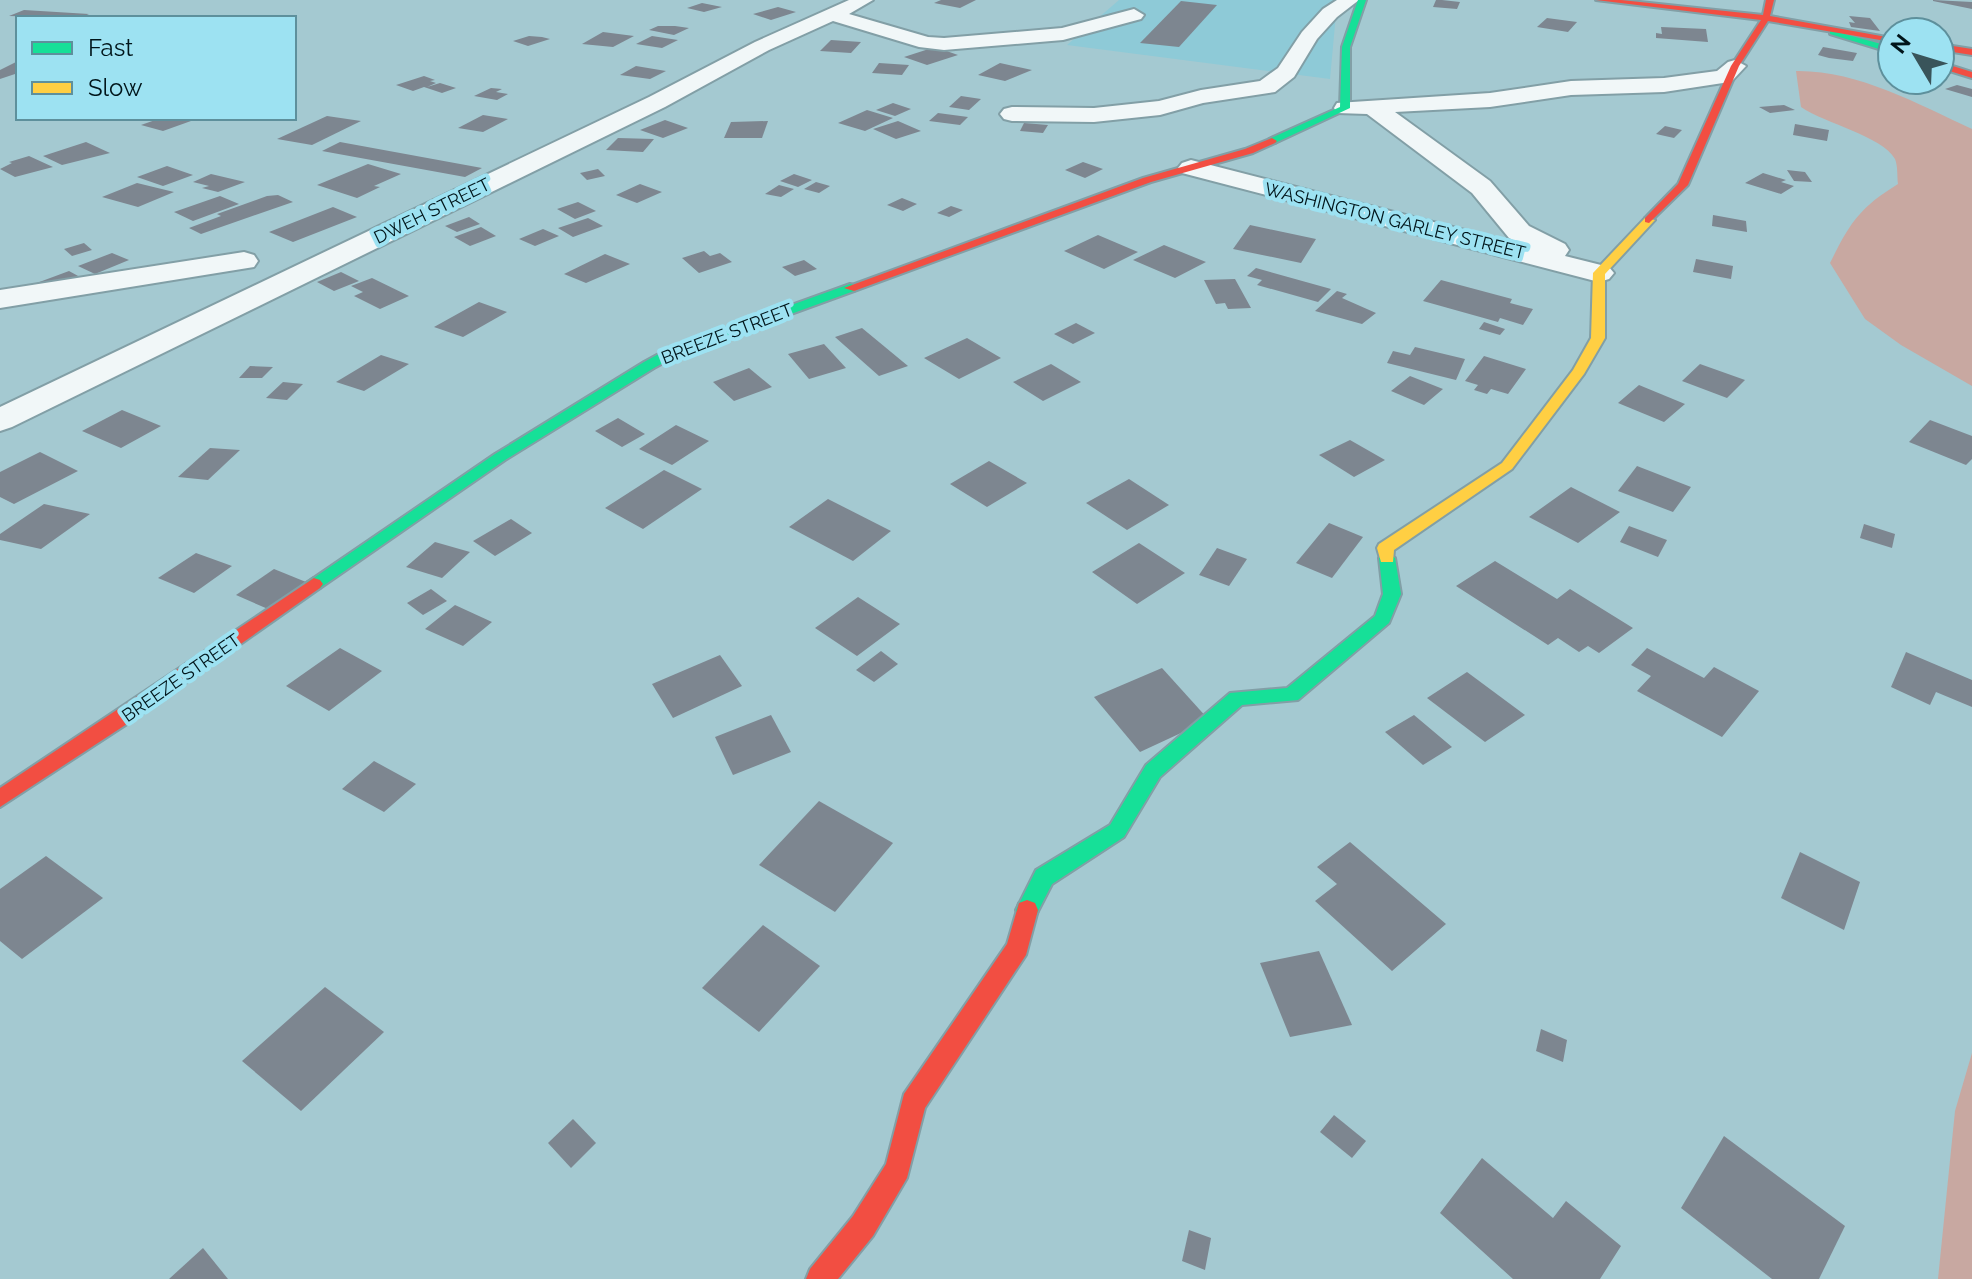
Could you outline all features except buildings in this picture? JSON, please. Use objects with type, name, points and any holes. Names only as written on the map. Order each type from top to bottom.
[{"type":"main road","points":[[1345,108],[1346,47],[1362,0]]},
{"type":"main road","points":[[1600,0],[1768,9],[1876,45]]},
{"type":"main road","points":[[820,1279],[863,1226],[898,1169],[913,1103],[1018,948],[1026,913],[1044,877],[1117,831],[1153,771],[1237,698],[1291,695],[1383,619],[1392,594],[1385,548],[1507,466],[1579,371],[1598,338],[1599,273],[1683,185],[1735,66],[1768,9]]},
{"type":"main road","points":[[1833,32],[1876,38]]},
{"type":"main road","name":"BREEZE STREET","points":[[0,799],[98,737],[423,507],[624,377],[671,353],[1147,180],[1249,151],[1345,108]]},
{"type":"street","name":"DWEH STREET","points":[[0,420],[657,102],[762,46],[864,0]]},
{"type":"street","points":[[1012,114],[1094,115],[1160,108],[1201,97],[1267,87],[1286,72],[1309,36],[1330,13],[1350,0]]},
{"type":"street","points":[[834,15],[926,43],[944,44],[1063,34],[1134,15]]},
{"type":"street","points":[[1345,108],[1409,102],[1490,100],[1571,88],[1664,85],[1723,77],[1735,66]]},
{"type":"street","points":[[1373,107],[1481,187],[1519,232],[1599,273]]},
{"type":"street","name":"WASHINGTON GARLEY STREET","points":[[1191,168],[1599,273]]},
{"type":"street","points":[[0,299],[244,261]]},
{"type":"shaded area","points":[[1119,0],[1343,0],[1336,14],[1330,79],[1067,45]]},
{"type":"shaded area","points":[[1796,71],[1819,72],[1876,86],[1876,96],[1902,96],[1972,129],[1972,386],[1901,345],[1865,319],[1830,263],[1857,218],[1898,184],[1897,165],[1888,151],[1878,144],[1801,107]]},
{"type":"shaded area","points":[[1972,1053],[1972,1279],[1938,1279],[1955,1111]]},
{"type":"traffic: fast","points":[[1272,141],[1345,108],[1346,47],[1362,0]]},
{"type":"traffic: fast","points":[[1833,32],[1876,45]]},
{"type":"traffic: fast","points":[[314,584],[500,457],[649,365],[671,353],[850,288]]},
{"type":"traffic: fast","points":[[1027,910],[1044,877],[1117,831],[1153,771],[1237,698],[1291,695],[1383,619],[1392,594],[1387,558]]},
{"type":"traffic: slow","points":[[1387,558],[1385,548],[1507,466],[1579,371],[1598,338],[1599,273],[1649,220]]},
{"type":"traffic: jam","points":[[1600,0],[1766,18],[1876,37]]},
{"type":"traffic: jam","points":[[1649,220],[1683,185],[1735,66],[1766,18],[1770,0]]},
{"type":"traffic: jam","points":[[1956,50],[1972,52]]},
{"type":"traffic: jam","points":[[1956,70],[1972,75]]},
{"type":"traffic: jam","points":[[850,288],[1147,180],[1249,151],[1272,141]]},
{"type":"traffic: jam","points":[[0,799],[314,584]]},
{"type":"traffic: jam","points":[[820,1279],[863,1226],[898,1169],[913,1103],[1018,948],[1027,910]]}]
